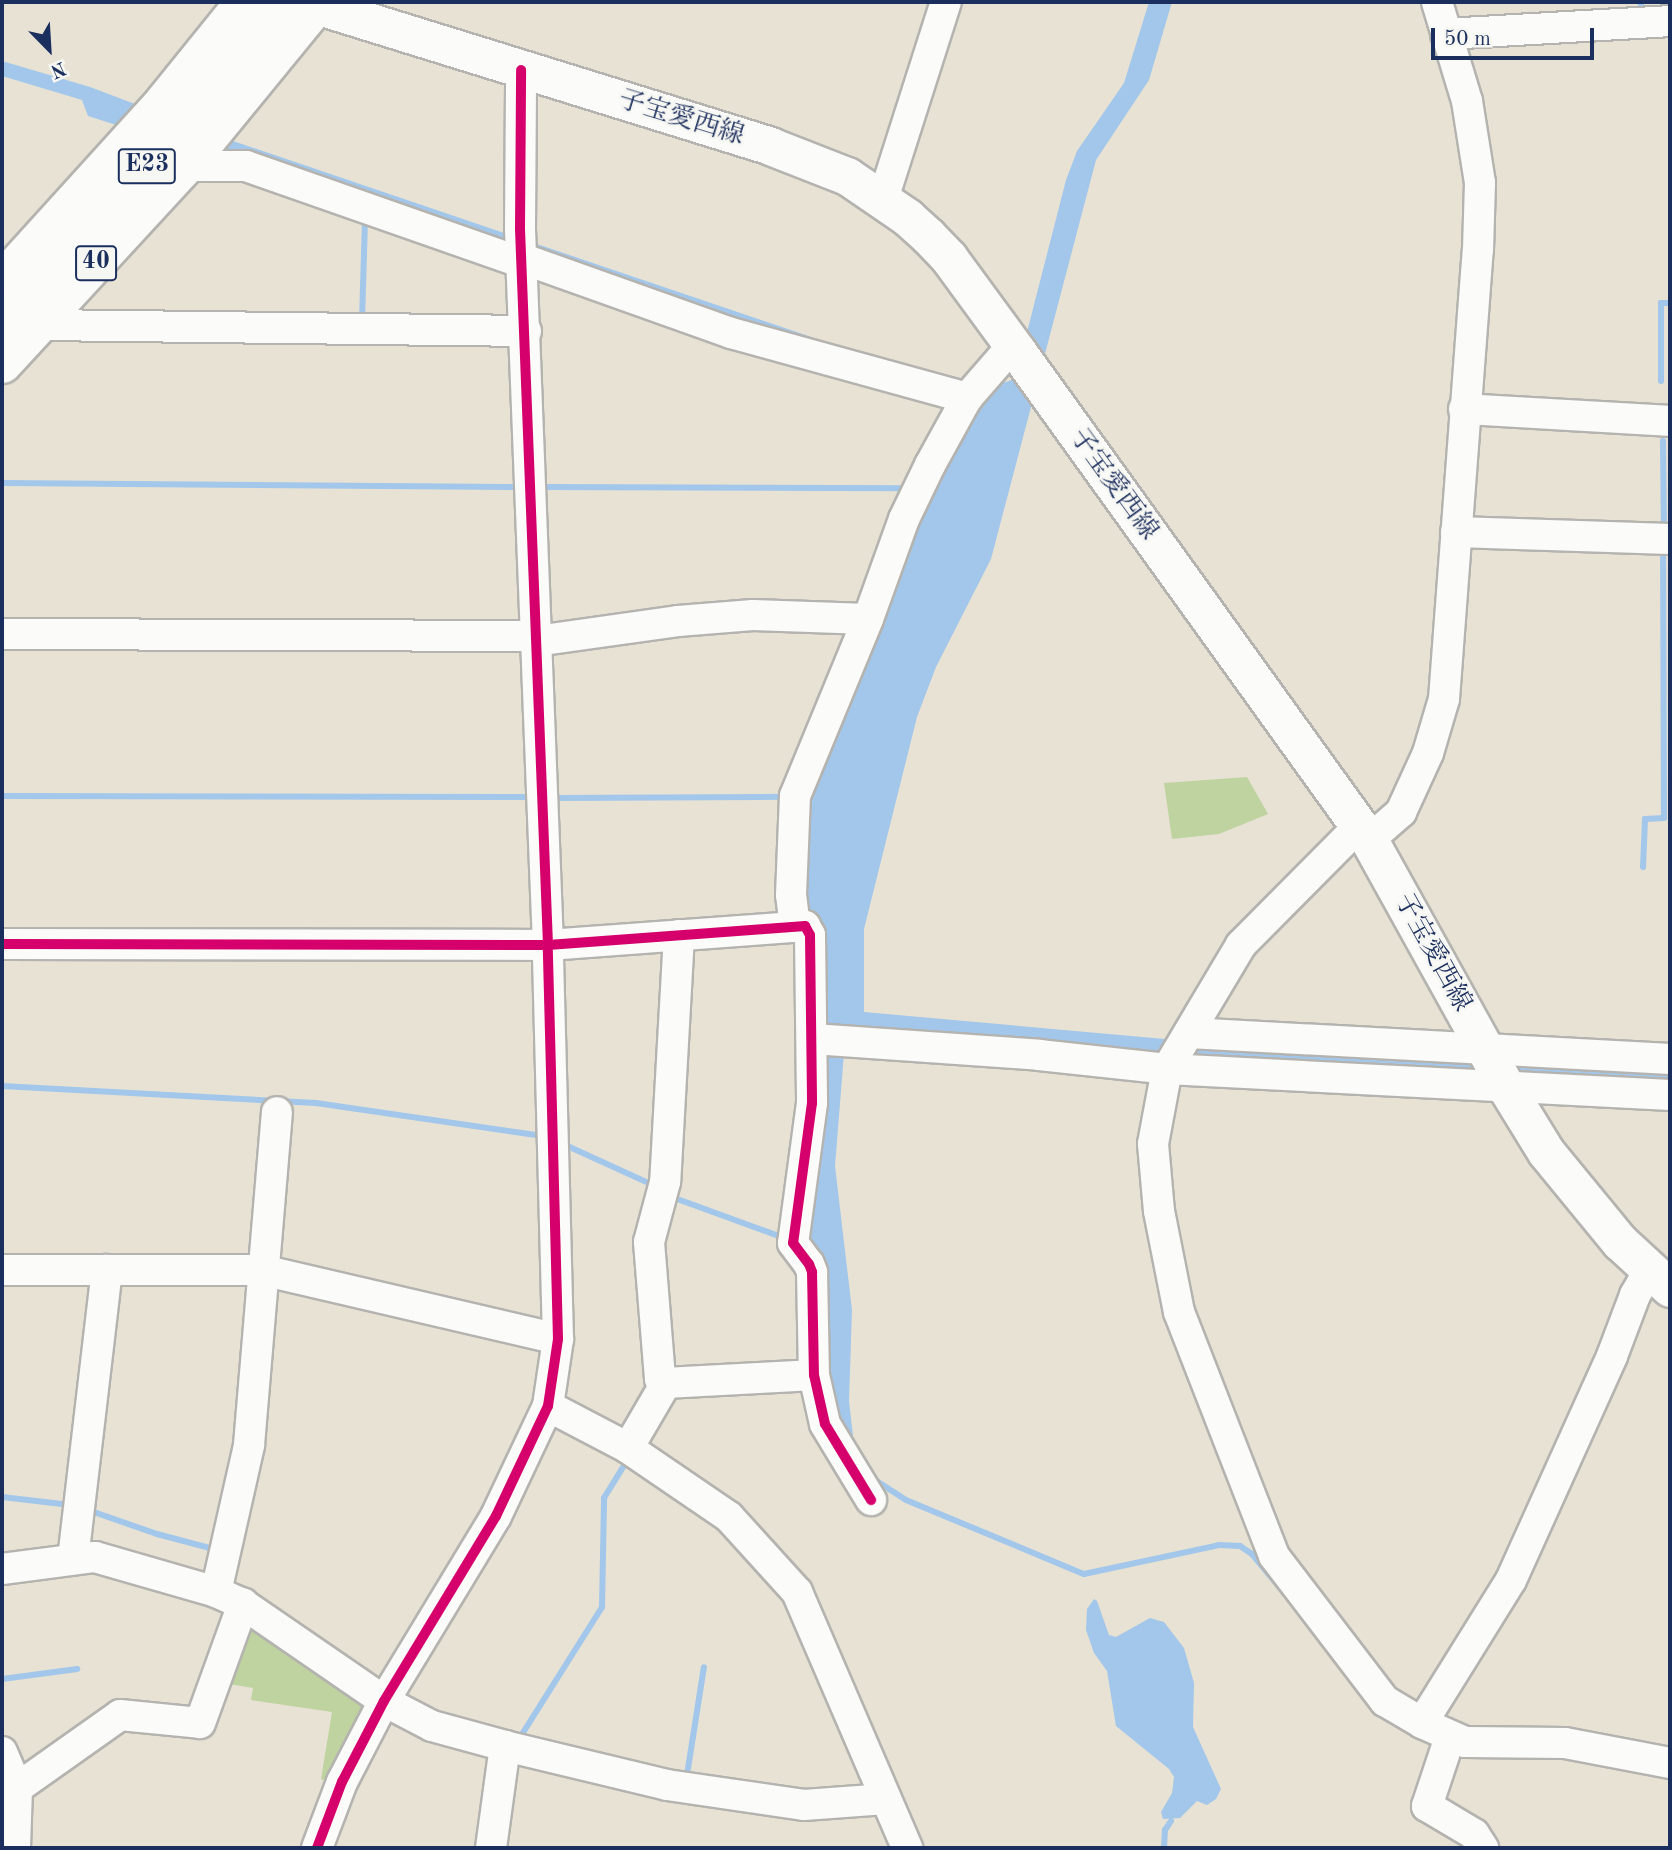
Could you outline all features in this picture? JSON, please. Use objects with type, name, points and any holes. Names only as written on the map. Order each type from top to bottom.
[{"type":"highway","name":"E23","points":[[2,281],[165,102],[245,2]]},
{"type":"highway","name":"E23","points":[[2,323],[191,118],[307,3]]},
{"type":"main road","name":"子宝愛西線","points":[[307,3],[770,146],[847,176],[907,217],[949,258],[1364,833],[1546,1152],[1620,1242],[1660,1279]]},
{"type":"main road","name":"40","points":[[2,364],[186,163],[307,3]]},
{"type":"street","points":[[883,200],[946,2]]},
{"type":"street","points":[[1437,2],[1467,101],[1479,183],[1478,250],[1444,699],[1428,753],[1401,812],[1364,833],[1241,945],[1168,1067],[1153,1144],[1159,1211],[1184,1325],[1274,1556],[1385,1701],[1422,1723],[1465,1742],[1565,1744],[1670,1763]]},
{"type":"street","points":[[1446,34],[1670,21]]},
{"type":"street","points":[[317,1848],[342,1782],[384,1700],[496,1516],[548,1406],[558,1339],[548,945],[520,229],[521,70]]},
{"type":"street","points":[[186,163],[246,166],[731,333],[974,391]]},
{"type":"street","points":[[40,325],[526,331]]},
{"type":"street","points":[[795,927],[791,895],[795,796],[868,619],[904,519],[930,465],[974,391],[1015,348]]},
{"type":"street","points":[[1464,409],[1670,421]]},
{"type":"street","points":[[1456,531],[1670,538]]},
{"type":"street","points":[[2,634],[536,639],[678,621],[753,615],[868,619]]},
{"type":"street","points":[[2,944],[548,945],[805,926],[810,935],[827,1040],[811,1103],[793,1240],[812,1272],[814,1375],[825,1424],[871,1500]]},
{"type":"street","points":[[679,935],[663,1191],[649,1242],[660,1379],[666,1383],[814,1375]]},
{"type":"street","points":[[1187,1035],[1497,1069],[1670,1095]]},
{"type":"street","points":[[827,1040],[1168,1067],[1497,1069],[1670,1059]]},
{"type":"street","points":[[216,1592],[250,1445],[262,1270],[277,1112]]},
{"type":"street","points":[[2,1270],[262,1270],[558,1339]]},
{"type":"street","points":[[73,1559],[107,1270]]},
{"type":"street","points":[[1422,1723],[1511,1580],[1612,1356],[1635,1295],[1660,1279]]},
{"type":"street","points":[[628,1448],[666,1383]]},
{"type":"street","points":[[548,1406],[628,1448],[729,1517],[797,1592],[907,1848]]},
{"type":"street","points":[[2,1569],[95,1557],[216,1592],[243,1604],[384,1700],[432,1726],[505,1746],[667,1785],[804,1805],[886,1798]]},
{"type":"street","points":[[17,1788],[120,1716],[200,1723],[243,1604]]},
{"type":"street","points":[[1450,1737],[1427,1806],[1474,1834],[1483,1848]]},
{"type":"street","points":[[491,1848],[505,1746]]},
{"type":"street","points":[[2,1752],[17,1788],[15,1848]]},
{"type":"green space","points":[[1247,777],[1268,814],[1219,834],[1172,839],[1164,783]]},
{"type":"green space","points":[[253,1620],[369,1707],[331,1783],[321,1779],[332,1712],[251,1700],[253,1688],[223,1683]]},
{"type":"water","points":[[1149,2],[1172,2],[1149,80],[1096,160],[991,559],[936,667],[917,717],[864,929],[864,1012],[1187,1041],[1670,1069],[1670,1088],[845,1041],[835,1166],[852,1310],[849,1401],[854,1445],[832,1428],[802,1241],[821,929],[799,892],[805,798],[919,512],[979,412],[984,396],[913,379],[88,116],[82,100],[2,76],[2,61],[90,87],[233,141],[826,342],[877,358],[993,386],[1015,379],[1066,180],[1077,151],[1124,83]]},
{"type":"water","points":[[1094,1599],[1109,1635],[1116,1637],[1150,1618],[1164,1622],[1184,1648],[1194,1683],[1193,1727],[1221,1789],[1216,1799],[1207,1805],[1197,1801],[1180,1818],[1163,1819],[1161,1812],[1172,1793],[1174,1777],[1169,1769],[1116,1726],[1107,1671],[1094,1653],[1086,1630],[1087,1609]]},
{"type":"waterway","points":[[362,321],[365,218]]},
{"type":"waterway","points":[[1661,381],[1661,303],[1670,303]]},
{"type":"waterway","points":[[1663,441],[1664,531]]},
{"type":"waterway","points":[[2,483],[521,487]]},
{"type":"waterway","points":[[540,487],[909,488]]},
{"type":"waterway","points":[[1643,867],[1645,819],[1664,818],[1663,545]]},
{"type":"waterway","points":[[2,796],[533,797]]},
{"type":"waterway","points":[[554,798],[783,797]]},
{"type":"waterway","points":[[2,1086],[316,1103],[543,1136]]},
{"type":"waterway","points":[[563,1144],[655,1186]]},
{"type":"waterway","points":[[669,1196],[787,1239]]},
{"type":"waterway","points":[[519,1739],[602,1607],[604,1498],[628,1459]]},
{"type":"waterway","points":[[872,1478],[906,1500],[1084,1574],[1219,1545],[1240,1546],[1252,1554],[1285,1594]]},
{"type":"waterway","points":[[2,1497],[71,1505]]},
{"type":"waterway","points":[[88,1510],[157,1534],[217,1550]]},
{"type":"waterway","points":[[684,1775],[687,1775],[704,1667]]},
{"type":"waterway","points":[[2,1679],[77,1669]]},
{"type":"waterway","points":[[1164,1848],[1165,1830],[1171,1821]]},
{"type":"cycle path","points":[[317,1848],[342,1782],[384,1701],[496,1516],[548,1406],[558,1339],[548,945],[520,229],[521,70]]},
{"type":"cycle path","points":[[2,944],[548,945],[805,926],[810,935],[812,1103],[793,1243],[812,1272],[814,1375],[825,1424],[871,1500]]}]
